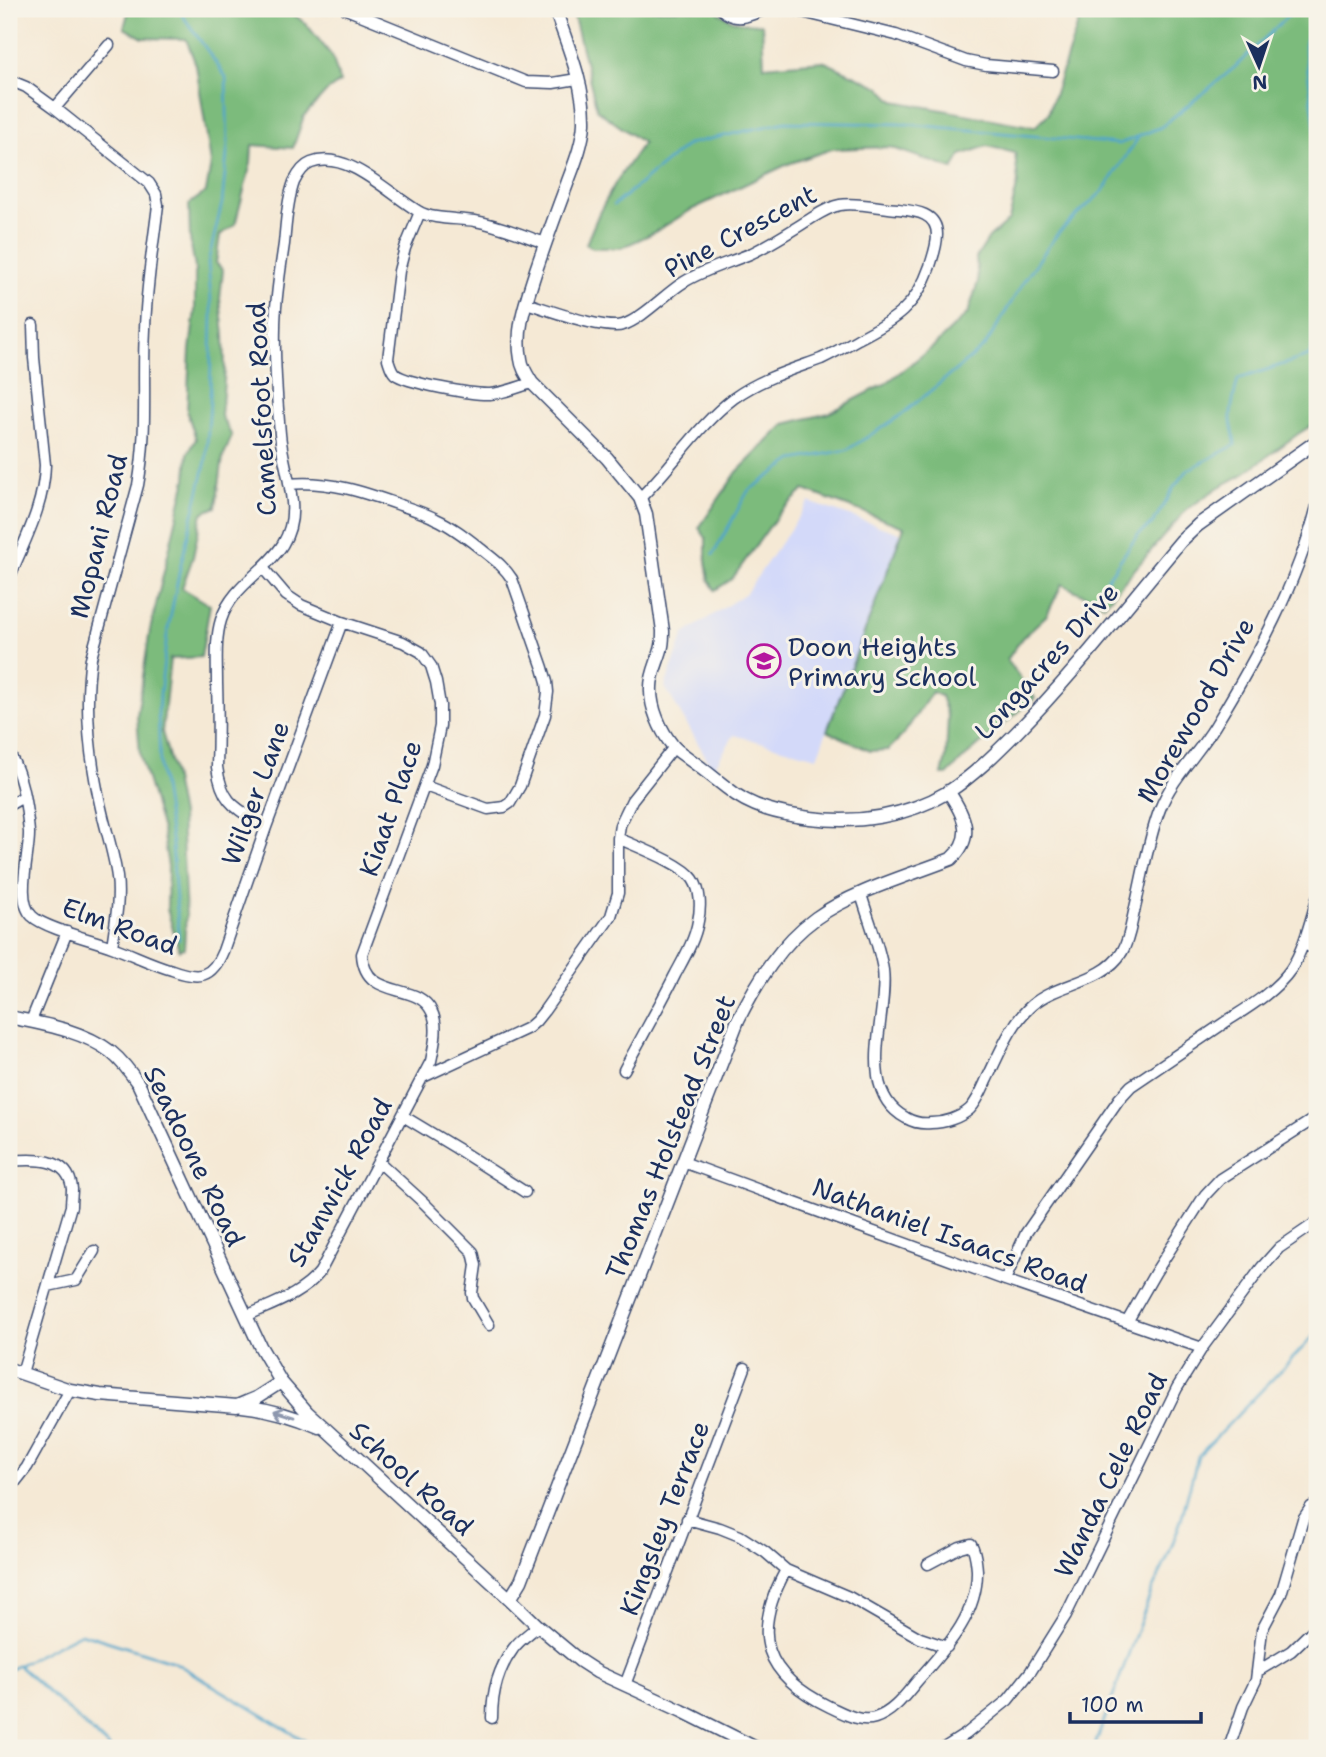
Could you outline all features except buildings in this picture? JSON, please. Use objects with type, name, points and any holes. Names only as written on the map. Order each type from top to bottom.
[{"type":"street","points":[[346,9],[526,82],[553,83],[577,79]]},
{"type":"street","name":"Longacres Drive","points":[[555,9],[572,57],[583,104],[584,124],[579,152],[521,317],[519,340],[523,369],[532,383],[607,458],[640,498],[649,529],[663,631],[662,646],[650,688],[653,708],[662,729],[674,747],[730,791],[755,806],[769,811],[835,821],[880,817],[929,802],[948,792],[995,754],[1035,713],[1190,533],[1225,505],[1317,441]]},
{"type":"street","points":[[721,9],[734,17],[746,18],[768,9]]},
{"type":"street","points":[[790,9],[896,35],[966,61],[1053,71]]},
{"type":"street","points":[[55,108],[109,45]]},
{"type":"street","name":"Mopani Road","points":[[9,80],[26,87],[55,108],[149,183],[156,194],[158,205],[145,313],[143,460],[88,678],[90,733],[96,783],[117,874],[117,909],[112,947]]},
{"type":"street","name":"Camelsfoot Road","points":[[266,828],[233,806],[219,784],[217,657],[221,620],[228,604],[284,544],[290,531],[292,501],[280,435],[275,329],[286,228],[294,184],[299,173],[307,164],[322,159],[336,160],[389,190],[420,212],[493,225],[545,243]]},
{"type":"street","name":"Pine Crescent","points":[[526,303],[596,323],[622,325],[635,319],[685,281],[767,246],[830,208],[847,205],[908,210],[933,219],[937,230],[927,275],[918,294],[907,308],[877,329],[824,357],[759,383],[733,399],[709,419],[640,498]]},
{"type":"street","points":[[420,212],[399,271],[388,359],[390,368],[397,375],[409,379],[477,395],[494,394],[532,383]]},
{"type":"street","points":[[9,579],[36,517],[45,482],[33,325]]},
{"type":"street","points":[[289,484],[305,482],[340,487],[374,496],[437,519],[491,557],[507,570],[512,579],[543,668],[548,692],[545,715],[520,786],[510,803],[496,809],[488,809],[425,786]]},
{"type":"street","name":"Morewood Drive","points":[[861,894],[883,973],[877,1065],[879,1083],[885,1098],[893,1109],[906,1119],[923,1124],[956,1118],[971,1108],[1012,1030],[1032,1005],[1045,996],[1111,966],[1126,946],[1160,809],[1179,775],[1215,726],[1272,625],[1304,551],[1317,506]]},
{"type":"street","name":"Kiaat Place","points":[[263,568],[286,595],[301,606],[404,642],[421,652],[431,666],[440,705],[437,746],[425,786],[362,954],[363,965],[374,982],[427,1003],[435,1022],[435,1038]]},
{"type":"street","name":"Wilger Lane","points":[[204,974],[212,971],[218,963],[342,622]]},
{"type":"street","points":[[423,1077],[513,1036],[536,1021],[611,916],[618,893],[620,825],[632,800],[674,747]]},
{"type":"street","points":[[9,754],[19,775],[23,797],[9,806]]},
{"type":"street","name":"Thomas Holstead Street","points":[[510,1599],[521,1581],[737,1020],[781,950],[816,918],[837,904],[951,859],[960,850],[965,839],[965,828],[948,792]]},
{"type":"street","name":"Elm Road","points":[[23,797],[29,833],[23,895],[31,915],[66,932],[181,974],[204,974]]},
{"type":"street","points":[[618,838],[679,867],[692,878],[700,905],[693,940],[624,1070]]},
{"type":"street","points":[[1005,1280],[1026,1233],[1119,1099],[1131,1086],[1270,991],[1291,970],[1303,944],[1317,899]]},
{"type":"street","points":[[30,1021],[66,932]]},
{"type":"street","points":[[1303,944],[1317,948]]},
{"type":"street","name":"Seadoone Road","points":[[9,1017],[68,1030],[110,1051],[125,1065],[139,1085],[260,1346],[281,1382]]},
{"type":"street","name":"Stanwick Road","points":[[246,1316],[303,1289],[312,1283],[320,1272],[423,1077],[431,1060],[435,1038]]},
{"type":"street","points":[[402,1116],[525,1192]]},
{"type":"street","points":[[1127,1322],[1205,1195],[1220,1179],[1317,1117]]},
{"type":"street","points":[[9,1161],[46,1160],[59,1166],[69,1176],[72,1188],[71,1206],[22,1373]]},
{"type":"street","points":[[379,1161],[473,1252],[476,1265],[473,1298],[489,1325]]},
{"type":"street","name":"Nathaniel Isaacs Road","points":[[683,1162],[1005,1280],[1202,1348]]},
{"type":"street","name":"Wanda Cele Road","points":[[944,1748],[1008,1700],[1031,1671],[1066,1615],[1177,1388],[1202,1348],[1279,1248],[1317,1222]]},
{"type":"street","points":[[48,1286],[76,1280],[93,1251]]},
{"type":"street","name":"Kingsley Terrace","points":[[625,1685],[745,1367]]},
{"type":"street","points":[[9,1369],[70,1390],[110,1396],[257,1408],[288,1415],[328,1432]]},
{"type":"street","points":[[237,1406],[257,1398],[281,1382]]},
{"type":"street","name":"School Road","points":[[281,1382],[328,1432],[538,1626],[580,1661],[597,1672],[756,1748]]},
{"type":"street","points":[[9,1489],[27,1467],[70,1390]]},
{"type":"street","points":[[1229,1748],[1256,1679],[1262,1630],[1282,1594],[1303,1518],[1311,1507],[1317,1505]]},
{"type":"street","points":[[687,1519],[740,1535],[786,1570],[849,1597],[920,1638],[947,1647]]},
{"type":"street","points":[[786,1570],[768,1616],[767,1633],[771,1658],[795,1687],[819,1702],[846,1715],[871,1719],[888,1712],[902,1699],[947,1647],[960,1629],[972,1604],[977,1573],[974,1548],[971,1544],[966,1544],[928,1564]]},
{"type":"street","points":[[492,1718],[492,1698],[513,1647],[538,1626]]},
{"type":"street","points":[[1258,1671],[1291,1651],[1317,1626]]},
{"type":"shaded area","name":"Doon Heights Primary School","points":[[809,502],[902,534],[817,757],[734,735],[713,769],[665,687],[684,634],[746,593]]},
{"type":"green space","points":[[129,9],[287,9],[307,25],[332,56],[340,82],[326,92],[304,116],[293,148],[252,145],[251,163],[235,225],[220,235],[216,263],[223,270],[220,299],[225,369],[221,416],[232,436],[223,457],[216,507],[202,513],[193,557],[182,588],[210,605],[201,657],[170,659],[162,732],[181,815],[186,916],[184,948],[179,950],[167,909],[168,866],[162,830],[140,755],[137,715],[150,630],[186,479],[188,453],[196,439],[187,412],[195,310],[195,268],[190,239],[189,204],[206,192],[211,163],[196,65],[186,39],[143,38],[124,28]]},
{"type":"green space","points":[[572,9],[715,9],[737,21],[762,24],[764,66],[823,61],[880,87],[894,101],[1035,127],[1048,114],[1083,9],[1317,9],[1317,422],[1242,475],[1186,510],[1104,605],[1062,584],[1047,615],[1022,638],[1007,660],[1035,698],[947,775],[942,775],[946,757],[948,717],[941,696],[932,692],[903,735],[888,750],[870,751],[827,731],[904,527],[804,490],[780,512],[732,579],[715,590],[709,580],[706,538],[699,528],[737,472],[785,424],[829,413],[885,384],[934,346],[968,313],[978,282],[976,258],[989,238],[1009,220],[1018,182],[1015,153],[987,146],[961,155],[953,169],[890,147],[832,149],[788,164],[691,210],[621,248],[593,248],[586,244],[599,213],[616,182],[643,143],[597,110]]},
{"type":"waterway","points":[[178,9],[226,77],[228,144],[222,203],[208,262],[212,313],[206,461],[167,635],[158,711],[160,768],[172,845],[179,940]]},
{"type":"waterway","points":[[614,205],[688,144],[785,122],[906,124],[1119,144],[1161,127],[1234,68],[1295,9]]},
{"type":"waterway","points":[[1311,9],[1305,49],[1317,140]]},
{"type":"waterway","points":[[713,555],[748,491],[793,460],[847,450],[900,416],[985,346],[1026,278],[1058,233],[1103,191],[1138,138]]},
{"type":"waterway","points":[[1096,595],[1137,536],[1153,523],[1174,487],[1188,470],[1235,445],[1231,416],[1238,379],[1309,356],[1316,342],[1317,195]]},
{"type":"waterway","points":[[1095,1748],[1152,1590],[1181,1520],[1198,1456],[1317,1333]]},
{"type":"waterway","points":[[9,1670],[81,1633],[174,1662],[317,1748]]},
{"type":"waterway","points":[[19,1666],[110,1748]]},
{"type":"place","name":"Doon Heights Primary School","points":[[764,661]]}]
